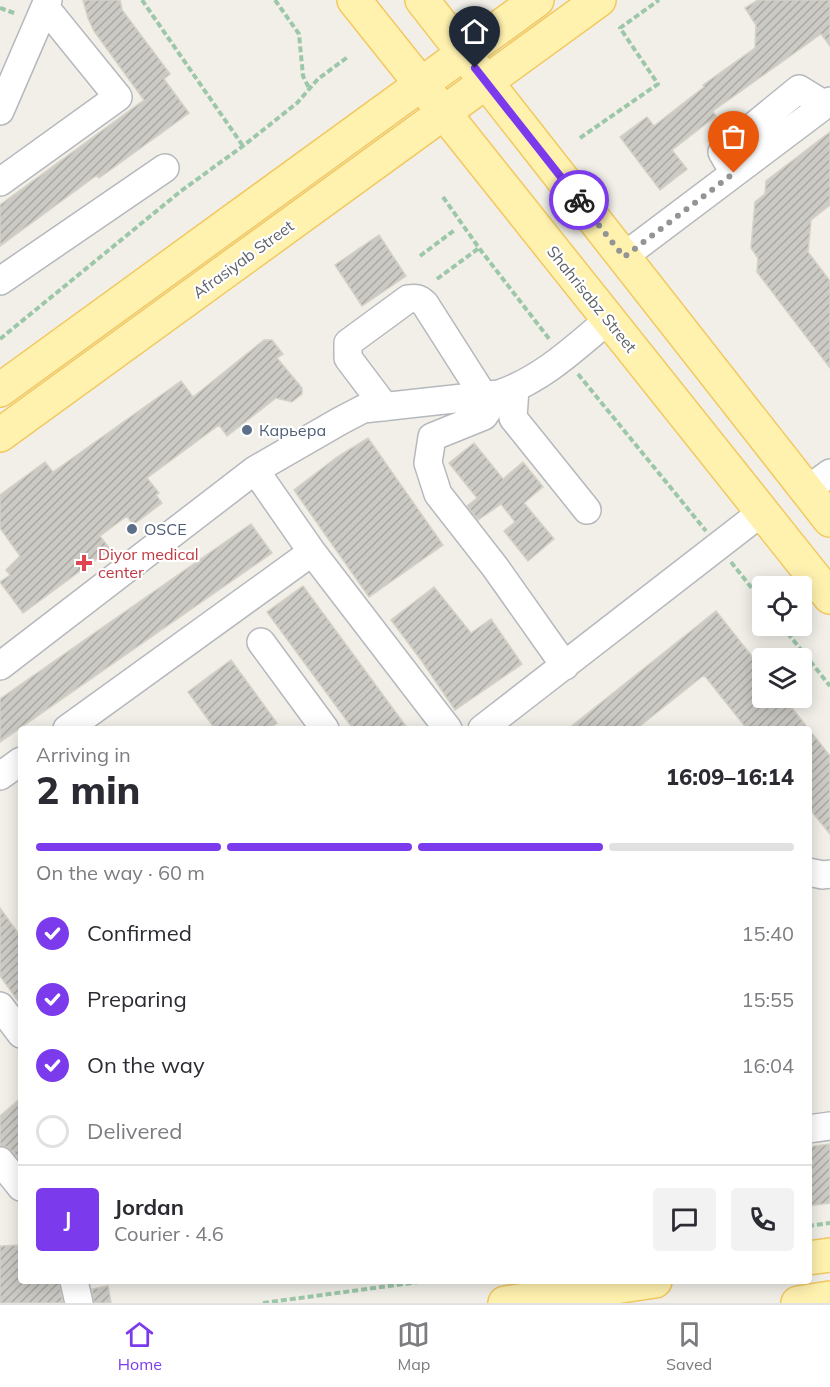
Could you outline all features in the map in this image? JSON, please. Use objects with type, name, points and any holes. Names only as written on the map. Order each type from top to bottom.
[{"type":"main road","name":"Shahrisabz Street","points":[[354,0],[830,597]]},
{"type":"main road","points":[[422,0],[624,257],[818,482],[830,520]]},
{"type":"main road","points":[[0,390],[537,0]]},
{"type":"main road","name":"Afrasiyab Street","points":[[0,435],[599,0]]},
{"type":"main road","points":[[812,1257],[830,1255]]},
{"type":"main road","points":[[505,1303],[627,1284]]},
{"type":"main road","points":[[798,1303],[830,1298]]},
{"type":"lane","points":[[0,111],[46,4],[118,97],[0,182]]},
{"type":"lane","points":[[624,257],[827,103]]},
{"type":"lane","points":[[0,281],[165,168]]},
{"type":"lane","points":[[385,407],[348,358],[348,343],[408,299],[420,299],[499,392],[513,418],[587,510]]},
{"type":"lane","points":[[0,666],[255,470],[363,410],[499,392],[564,357],[608,320]]},
{"type":"lane","points":[[499,392],[484,416],[432,437],[428,464],[438,494],[495,567],[565,666]]},
{"type":"lane","points":[[255,470],[312,552],[446,726]]},
{"type":"lane","points":[[486,726],[762,512]]},
{"type":"lane","points":[[72,726],[312,552]]},
{"type":"lane","points":[[261,642],[323,726]]},
{"type":"lane","points":[[0,776],[18,763]]},
{"type":"lane","points":[[812,873],[830,874]]},
{"type":"lane","points":[[0,1006],[18,1030]]},
{"type":"lane","points":[[812,1129],[830,1126]]},
{"type":"lane","points":[[0,1161],[13,1189]]},
{"type":"lane","points":[[75,1284],[79,1303]]},
{"type":"path","points":[[142,0],[243,146]]},
{"type":"path","points":[[275,0],[299,34],[303,76],[309,88]]},
{"type":"path","points":[[580,138],[658,84],[620,28],[659,0]]},
{"type":"path","points":[[0,339],[181,191],[297,103],[318,79],[349,56]]},
{"type":"path","points":[[442,197],[564,357],[752,588]]},
{"type":"path","points":[[420,256],[456,229]]},
{"type":"path","points":[[437,279],[479,248]]},
{"type":"path","points":[[790,636],[830,686]]},
{"type":"path","points":[[812,1225],[830,1223]]},
{"type":"path","points":[[263,1303],[404,1284]]},
{"type":"building","points":[[83,0],[120,0],[122,10],[170,74],[164,79],[189,113],[99,178],[97,175],[0,246],[0,205],[144,100],[94,31]]},
{"type":"building","points":[[758,0],[830,0],[830,46],[821,34],[713,111],[716,116],[672,150],[687,169],[660,190],[620,137],[647,117],[654,126],[704,87],[703,85],[755,48],[756,25],[745,8]]},
{"type":"building","points":[[830,132],[830,205],[811,220],[808,252],[830,281],[830,368],[757,272],[758,258],[751,248],[755,202],[765,194],[766,181]]},
{"type":"building","points":[[379,235],[406,276],[362,306],[335,265]]},
{"type":"building","points":[[264,340],[272,340],[283,354],[277,358],[302,388],[302,394],[292,402],[276,398],[227,436],[219,425],[147,478],[159,493],[156,495],[162,503],[133,525],[127,516],[100,536],[110,549],[23,613],[0,582],[10,575],[6,570],[20,556],[0,528],[0,495],[45,462],[53,472],[181,381],[193,397]]},
{"type":"building","points":[[368,438],[443,545],[369,597],[294,490],[337,457]]},
{"type":"building","points":[[474,443],[503,479],[523,462],[543,487],[524,503],[554,539],[528,561],[504,531],[515,522],[501,504],[478,520],[467,506],[477,498],[449,463]]},
{"type":"building","points":[[251,524],[272,553],[23,726],[18,726],[18,729],[0,742],[0,699]]},
{"type":"building","points":[[303,586],[406,726],[351,726],[267,612]]},
{"type":"building","points":[[434,587],[471,633],[491,619],[522,664],[455,710],[391,620]]},
{"type":"building","points":[[716,611],[752,656],[752,708],[792,708],[806,726],[745,726],[704,675],[640,726],[572,726]]},
{"type":"building","points":[[231,660],[277,723],[272,726],[213,726],[188,692]]},
{"type":"building","points":[[812,733],[830,756],[830,834],[812,812]]},
{"type":"building","points":[[0,908],[18,933],[18,1001],[0,976]]},
{"type":"building","points":[[18,1101],[18,1158],[12,1151],[0,1146],[0,1116]]},
{"type":"building","points":[[830,1144],[830,1203],[812,1205],[812,1146]]},
{"type":"building","points":[[18,1245],[18,1284],[60,1284],[63,1303],[0,1303],[0,1246]]},
{"type":"building","points":[[108,1286],[111,1303],[94,1303],[92,1289]]},
{"type":"way so far","points":[[579,200],[624,257],[734,173]]},
{"type":"place","name":"Карьера","points":[[247,430]]},
{"type":"place","name":"OSCE","points":[[132,529]]},
{"type":"place","name":"Diyor medical center","points":[[84,563]]},
{"type":"route","points":[[475,68],[579,200]]}]
